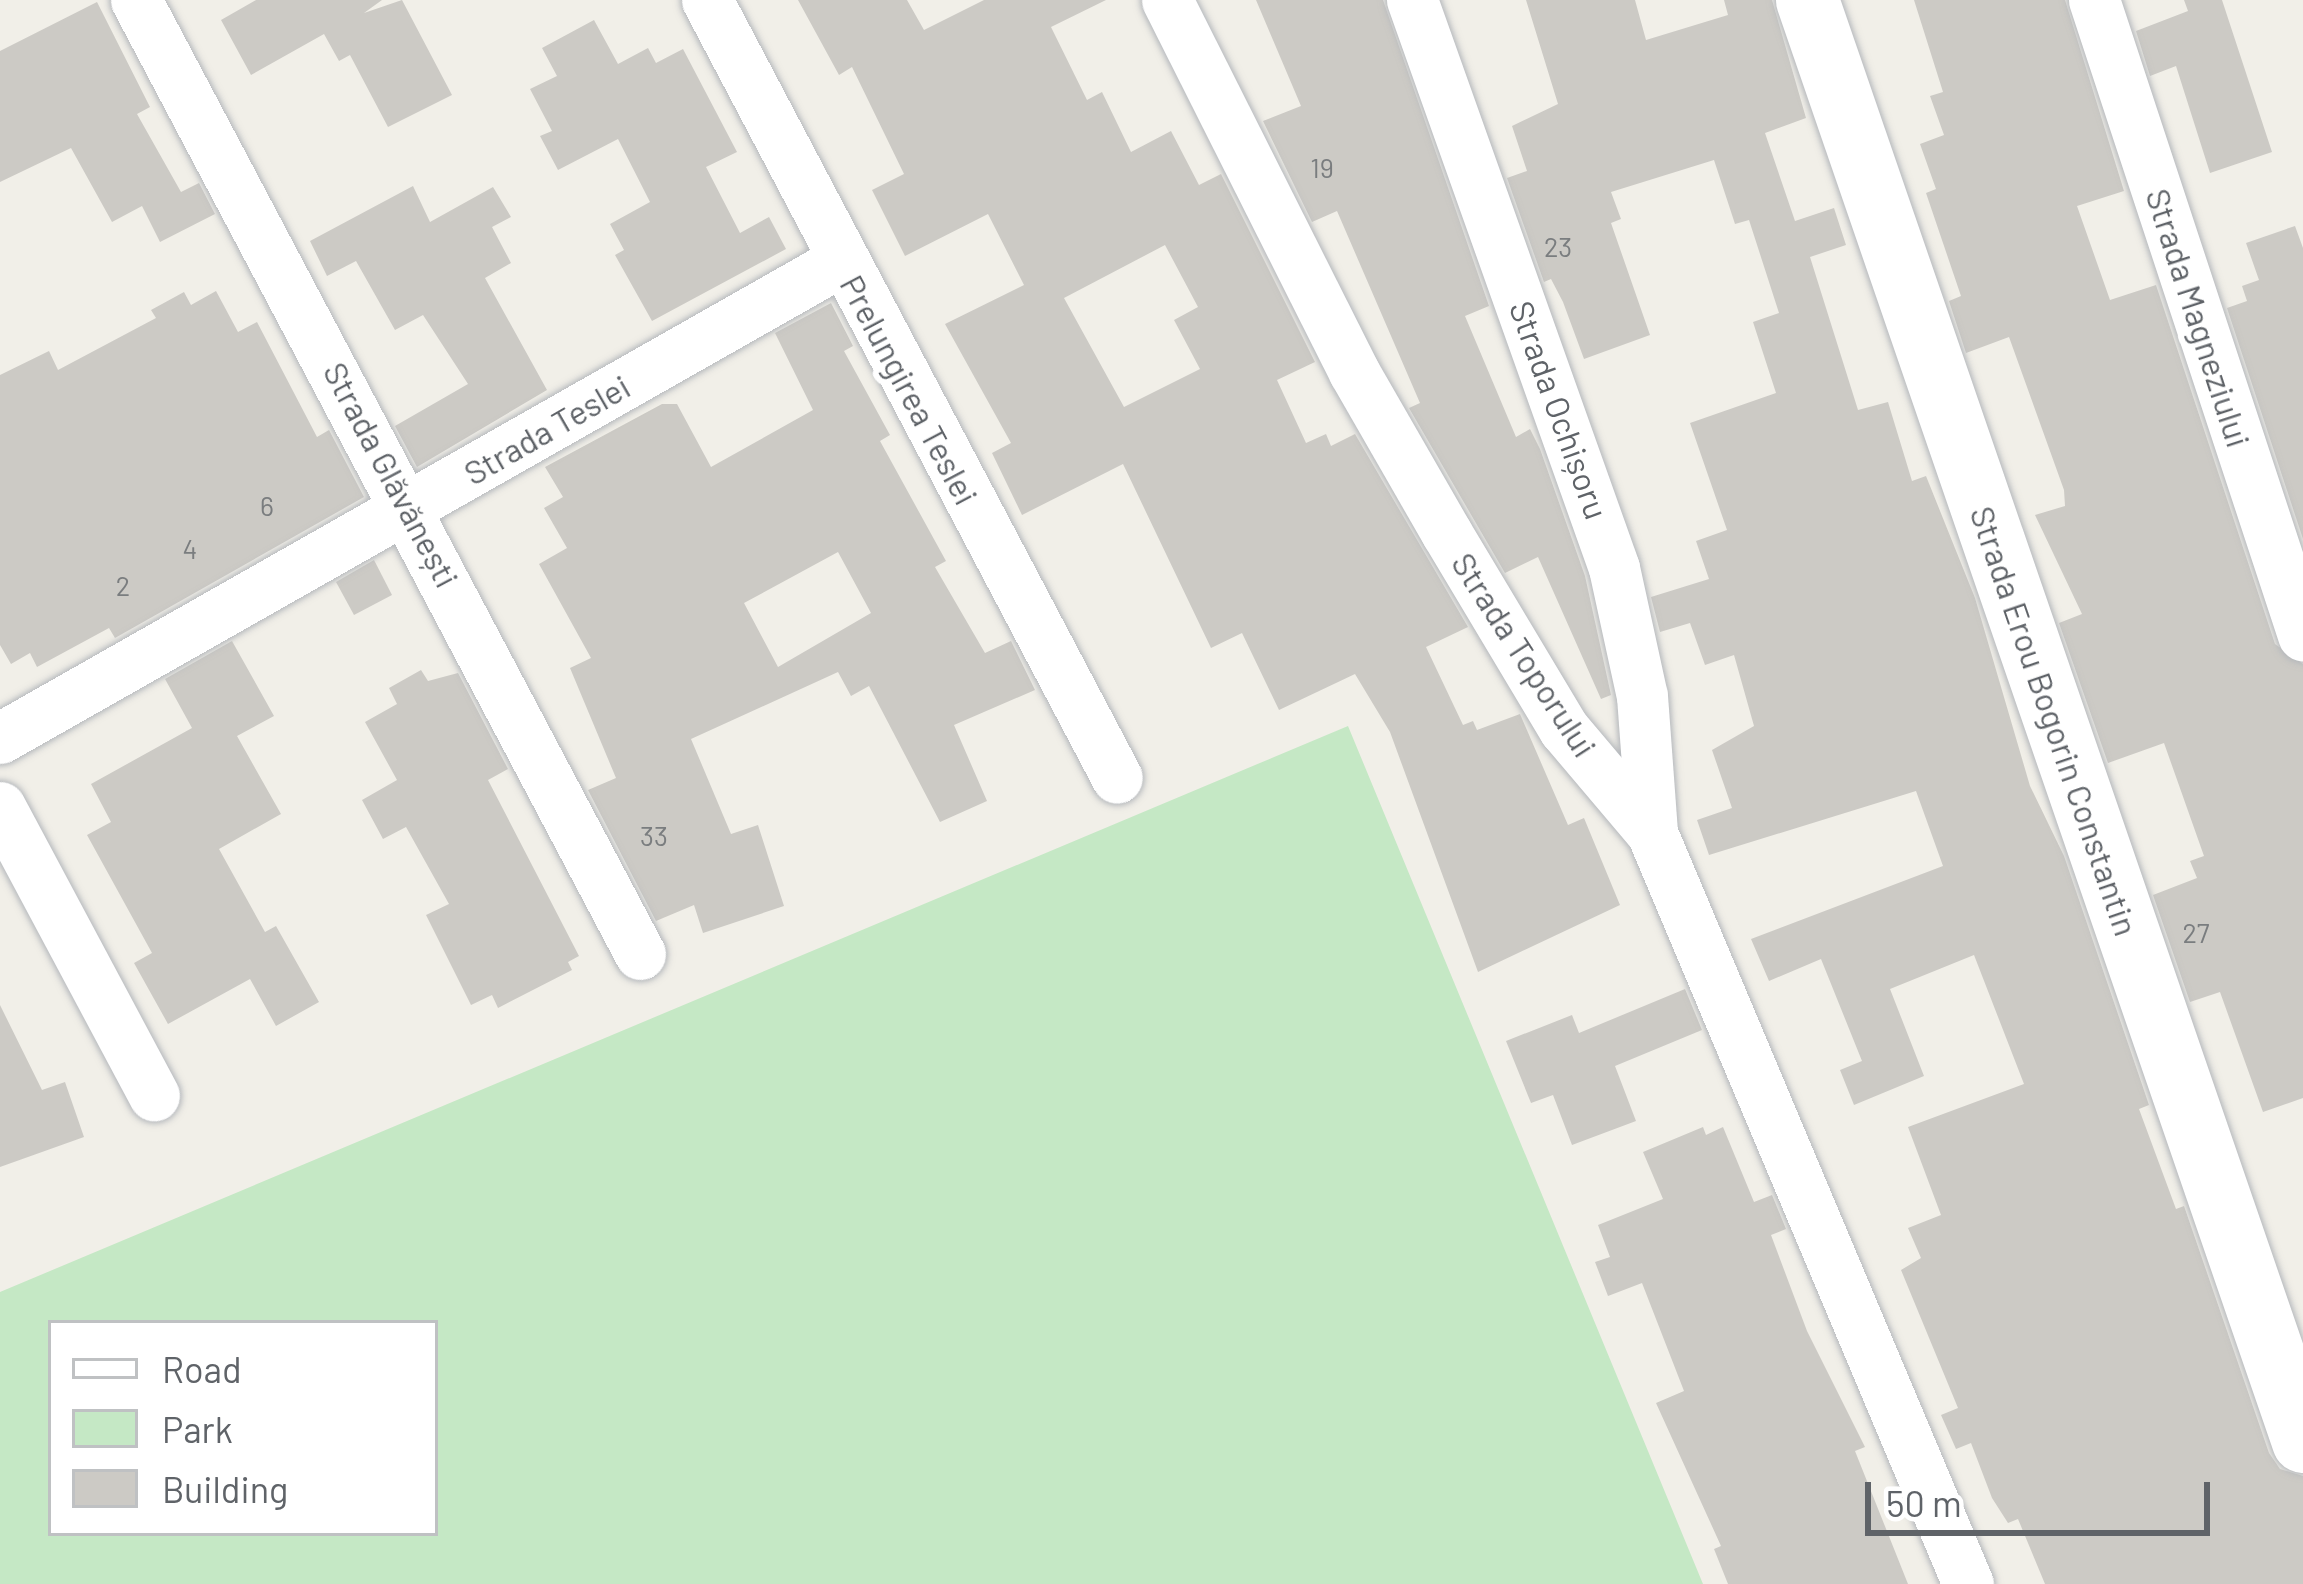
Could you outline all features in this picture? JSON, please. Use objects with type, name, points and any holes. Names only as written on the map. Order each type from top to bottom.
[{"type":"street","name":"Strada Glăvănești","points":[[136,0],[410,509],[640,954]]},
{"type":"street","name":"Prelungirea Teslei","points":[[707,0],[1118,778]]},
{"type":"street","name":"Strada Toporului","points":[[1168,0],[1354,372],[1446,532],[1564,729],[1652,833],[1968,1584]]},
{"type":"street","name":"Strada Ochișoru","points":[[1412,0],[1614,568],[1642,696],[1652,833]]},
{"type":"street","name":"Strada Erou Bogorin Constantin","points":[[1807,0],[2303,1441]]},
{"type":"street","name":"Strada Magneziului","points":[[2094,0],[2303,635]]},
{"type":"street","name":"Strada Teslei","points":[[0,738],[841,260]]},
{"type":"street","points":[[0,807],[154,1096]]},
{"type":"green space","points":[[1348,726],[1703,1584],[0,1584],[0,1292]]},
{"type":"building","points":[[256,0],[382,0],[364,13],[402,0],[452,95],[388,127],[350,55],[339,61],[324,34],[251,75],[221,20]]},
{"type":"building","points":[[798,0],[907,0],[924,30],[984,0],[1106,0],[1051,27],[1087,100],[1102,92],[1131,152],[1171,131],[1199,185],[1221,174],[1315,362],[1277,380],[1306,443],[1326,434],[1331,446],[1355,434],[1468,627],[1426,647],[1463,725],[1473,721],[1477,730],[1520,714],[1568,825],[1584,818],[1620,905],[1478,972],[1390,732],[1355,674],[1279,710],[1242,633],[1211,648],[1123,464],[1022,515],[992,453],[1011,443],[945,324],[1024,285],[988,214],[905,256],[872,190],[904,174],[852,67],[839,75]],"holes":[[[1165,245],[1198,307],[1174,320],[1200,369],[1124,407],[1064,298]]]},
{"type":"building","points":[[1256,0],[1383,0],[1489,306],[1465,316],[1516,437],[1530,429],[1540,449],[1585,576],[1611,695],[1601,699],[1538,557],[1505,573],[1409,408],[1420,403],[1337,211],[1312,222],[1263,121],[1301,106]]},
{"type":"building","points":[[1526,0],[1635,0],[1646,40],[1728,15],[1724,0],[1772,0],[1806,118],[1765,133],[1795,221],[1834,208],[1846,245],[1810,257],[1858,410],[1888,402],[1912,481],[1926,476],[1975,598],[2030,786],[2064,856],[2149,1105],[2139,1109],[2176,1209],[2184,1206],[2269,1453],[2280,1469],[2303,1476],[2303,1584],[2045,1584],[2018,1519],[2008,1523],[1992,1498],[1971,1443],[1956,1449],[1941,1415],[1958,1408],[1901,1270],[1921,1258],[1908,1228],[1941,1215],[1908,1127],[2024,1084],[1974,955],[1890,989],[1924,1076],[1854,1105],[1840,1070],[1862,1061],[1821,959],[1769,981],[1751,939],[1943,866],[1916,791],[1709,855],[1697,820],[1732,808],[1712,750],[1754,726],[1734,655],[1705,665],[1690,623],[1660,632],[1651,597],[1709,579],[1696,541],[1727,530],[1690,423],[1776,393],[1753,322],[1779,313],[1749,220],[1735,224],[1714,160],[1611,192],[1621,219],[1611,223],[1650,335],[1584,359],[1563,302],[1551,279],[1544,282],[1507,178],[1527,171],[1512,126],[1558,104]]},
{"type":"building","points":[[1914,0],[2065,0],[2124,191],[2077,206],[2110,300],[2156,285],[2275,644],[2303,664],[2303,1098],[2263,1112],[2220,992],[2190,1002],[2153,895],[2197,878],[2190,861],[2204,856],[2164,743],[2108,763],[2059,623],[2082,614],[2035,515],[2065,506],[2064,490],[2009,337],[1966,353],[1949,301],[1961,296],[1926,193],[1936,189],[1920,144],[1944,135],[1930,96],[1943,92]]},
{"type":"building","points":[[2184,0],[2222,0],[2272,152],[2210,173],[2176,66],[2150,76],[2136,31],[2188,11]]},
{"type":"building","points":[[97,2],[150,107],[137,114],[181,192],[199,183],[215,214],[160,242],[142,206],[112,222],[71,148],[0,182],[0,51]]},
{"type":"building","points":[[594,20],[618,64],[648,48],[656,63],[683,49],[737,152],[706,167],[740,233],[769,217],[786,249],[652,321],[615,255],[624,250],[610,224],[650,202],[618,139],[558,170],[540,136],[552,131],[530,89],[557,76],[542,48]]},
{"type":"building","points":[[413,186],[430,222],[493,187],[511,217],[492,227],[511,263],[485,278],[547,390],[417,467],[395,426],[468,384],[423,315],[395,330],[356,261],[327,276],[310,241]]},
{"type":"building","points":[[2295,226],[2303,248],[2303,539],[2227,308],[2247,301],[2242,286],[2259,280],[2246,243]]},
{"type":"building","points":[[216,291],[238,332],[257,322],[317,437],[329,430],[364,497],[115,638],[109,628],[37,667],[30,653],[11,664],[0,645],[0,375],[49,351],[58,370],[156,318],[151,310],[184,292],[191,305]]},
{"type":"building","points":[[831,303],[853,346],[844,351],[890,435],[880,441],[946,561],[935,567],[985,653],[1011,641],[1035,690],[954,725],[987,801],[940,822],[869,686],[851,696],[838,672],[691,739],[731,834],[758,825],[784,906],[703,933],[694,905],[656,921],[588,790],[616,778],[570,668],[591,658],[539,564],[567,548],[544,508],[563,497],[545,467],[662,404],[677,404],[711,467],[813,410],[775,333]],"holes":[[[838,552],[871,613],[778,667],[744,603]]]},
{"type":"building","points":[[374,560],[392,595],[354,615],[336,582]]},
{"type":"building","points":[[232,641],[274,716],[237,736],[281,814],[219,849],[265,932],[276,926],[319,1002],[276,1026],[250,979],[168,1024],[134,963],[152,953],[87,835],[111,822],[91,784],[192,728],[165,679]]},
{"type":"building","points":[[421,670],[428,681],[458,673],[508,769],[488,780],[579,956],[568,962],[572,970],[498,1008],[492,995],[471,1005],[426,915],[449,904],[406,827],[383,839],[362,800],[397,780],[365,722],[397,704],[389,688]]},
{"type":"building","points":[[1685,989],[1702,1030],[1615,1066],[1636,1121],[1572,1145],[1553,1095],[1531,1103],[1506,1041],[1572,1015],[1579,1033]]},
{"type":"building","points":[[0,1005],[42,1090],[65,1082],[84,1137],[0,1167]]},
{"type":"building","points":[[1703,1127],[1706,1135],[1723,1127],[1754,1202],[1772,1195],[1786,1229],[1771,1235],[1807,1331],[1865,1447],[1855,1451],[1908,1584],[1728,1584],[1714,1549],[1721,1546],[1656,1403],[1684,1391],[1642,1283],[1608,1296],[1595,1262],[1610,1257],[1598,1225],[1663,1199],[1643,1152]]}]
